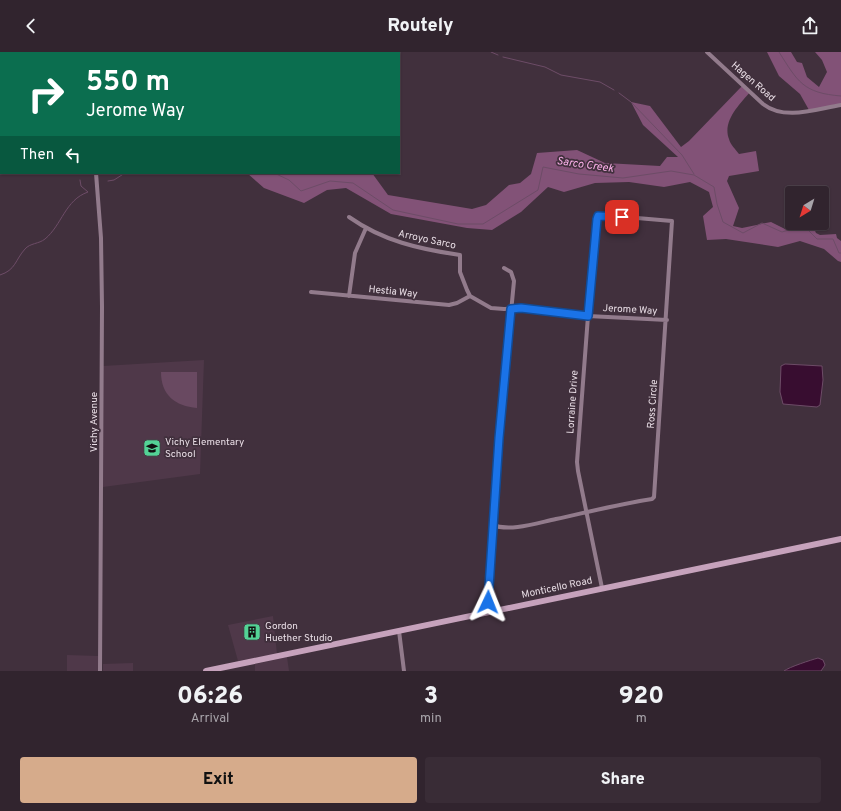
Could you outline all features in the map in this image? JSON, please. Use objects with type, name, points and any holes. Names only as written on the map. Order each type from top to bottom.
[{"type":"main road","name":"Monticello Road","points":[[206,671],[841,539]]},
{"type":"street","name":"Hagen Road","points":[[707,52],[763,104],[772,110],[788,113],[841,105]]},
{"type":"street","name":"Vichy Avenue","points":[[95,174],[101,238],[102,298],[100,671]]},
{"type":"street","name":"Lorraine Drive","points":[[598,216],[577,452],[578,471],[602,588]]},
{"type":"street","name":"Ross Circle","points":[[492,525],[518,526],[652,499],[656,495],[672,221],[598,216]]},
{"type":"street","name":"Arroyo Sarco","points":[[349,217],[366,228],[410,246],[460,255],[460,272],[470,296]]},
{"type":"street","points":[[349,296],[355,253],[366,228]]},
{"type":"street","points":[[490,612],[488,595],[492,525],[513,277],[511,272],[504,268]]},
{"type":"street","name":"Hestia Way","points":[[311,292],[449,305],[457,303],[470,296]]},
{"type":"street","name":"Jerome Way","points":[[470,296],[491,308],[521,308],[588,316],[667,320]]},
{"type":"street","points":[[400,630],[404,671]]},
{"type":"shaded area","points":[[767,52],[791,52],[797,62],[802,63],[807,77],[819,87],[827,72],[822,60],[815,52],[841,52],[841,105],[809,110],[800,94],[779,76]]},
{"type":"shaded area","points":[[743,85],[750,92],[733,113],[727,132],[731,143],[739,154],[756,151],[759,171],[729,176],[727,181],[739,208],[733,226],[742,228],[771,222],[785,230],[815,230],[816,233],[820,235],[836,234],[837,238],[841,241],[841,262],[824,249],[800,241],[778,247],[726,239],[707,240],[703,216],[713,207],[709,192],[690,182],[664,187],[629,182],[595,183],[564,192],[548,187],[521,212],[492,230],[467,228],[391,214],[346,188],[327,190],[304,203],[264,188],[248,174],[373,174],[388,195],[472,209],[486,205],[509,185],[520,183],[531,174],[537,153],[577,150],[605,163],[660,166],[667,157],[678,157],[643,125],[631,102],[650,106],[681,147],[689,141]]},
{"type":"shaded area","name":"Vichy Elementary School","points":[[204,360],[200,474],[103,487],[103,366]]},
{"type":"shaded area","points":[[785,364],[822,366],[823,380],[820,405],[817,407],[783,404],[780,392],[781,366]]},
{"type":"shaded area","points":[[161,372],[197,372],[197,408],[182,405],[171,398],[164,387]]},
{"type":"shaded area","points":[[273,616],[277,654],[238,661],[228,625]]},
{"type":"shaded area","points":[[67,655],[98,656],[98,671],[67,671]]},
{"type":"shaded area","points":[[287,657],[289,671],[255,671],[255,664]]},
{"type":"shaded area","points":[[818,658],[823,660],[825,665],[821,671],[784,671],[787,669]]},
{"type":"shaded area","points":[[133,663],[133,671],[103,671],[103,664]]},
{"type":"waterway","points":[[491,52],[498,55]]},
{"type":"waterway","points":[[779,52],[791,71],[810,89],[841,96]]},
{"type":"waterway","points":[[503,57],[545,67],[561,75],[600,82],[614,90]]},
{"type":"waterway","points":[[619,93],[631,102],[682,155],[694,174]]},
{"type":"waterway","name":"Sarco Creek","points":[[276,174],[289,180],[301,191],[330,181],[353,183],[393,210],[458,224],[483,224],[538,190],[543,167],[579,174],[623,178],[671,171],[694,175],[714,187],[717,204],[723,222],[743,233],[762,223],[782,232],[799,227],[805,227],[817,239],[833,239],[839,253],[841,253]]},
{"type":"waterway","name":"Sarco Creek","points":[[108,181],[114,180],[123,174]]},
{"type":"waterway","name":"Sarco Creek","points":[[0,275],[12,267],[27,247],[45,239],[56,227],[74,201],[88,192],[81,186],[80,180]]},
{"type":"place","name":"Vichy Elementary School","points":[[152,448]]},
{"type":"place","name":"Gordon Huether Studio","points":[[252,632]]},
{"type":"route","points":[[488,602],[489,568],[499,438],[511,309],[521,308],[588,316],[598,216],[622,217]]}]
